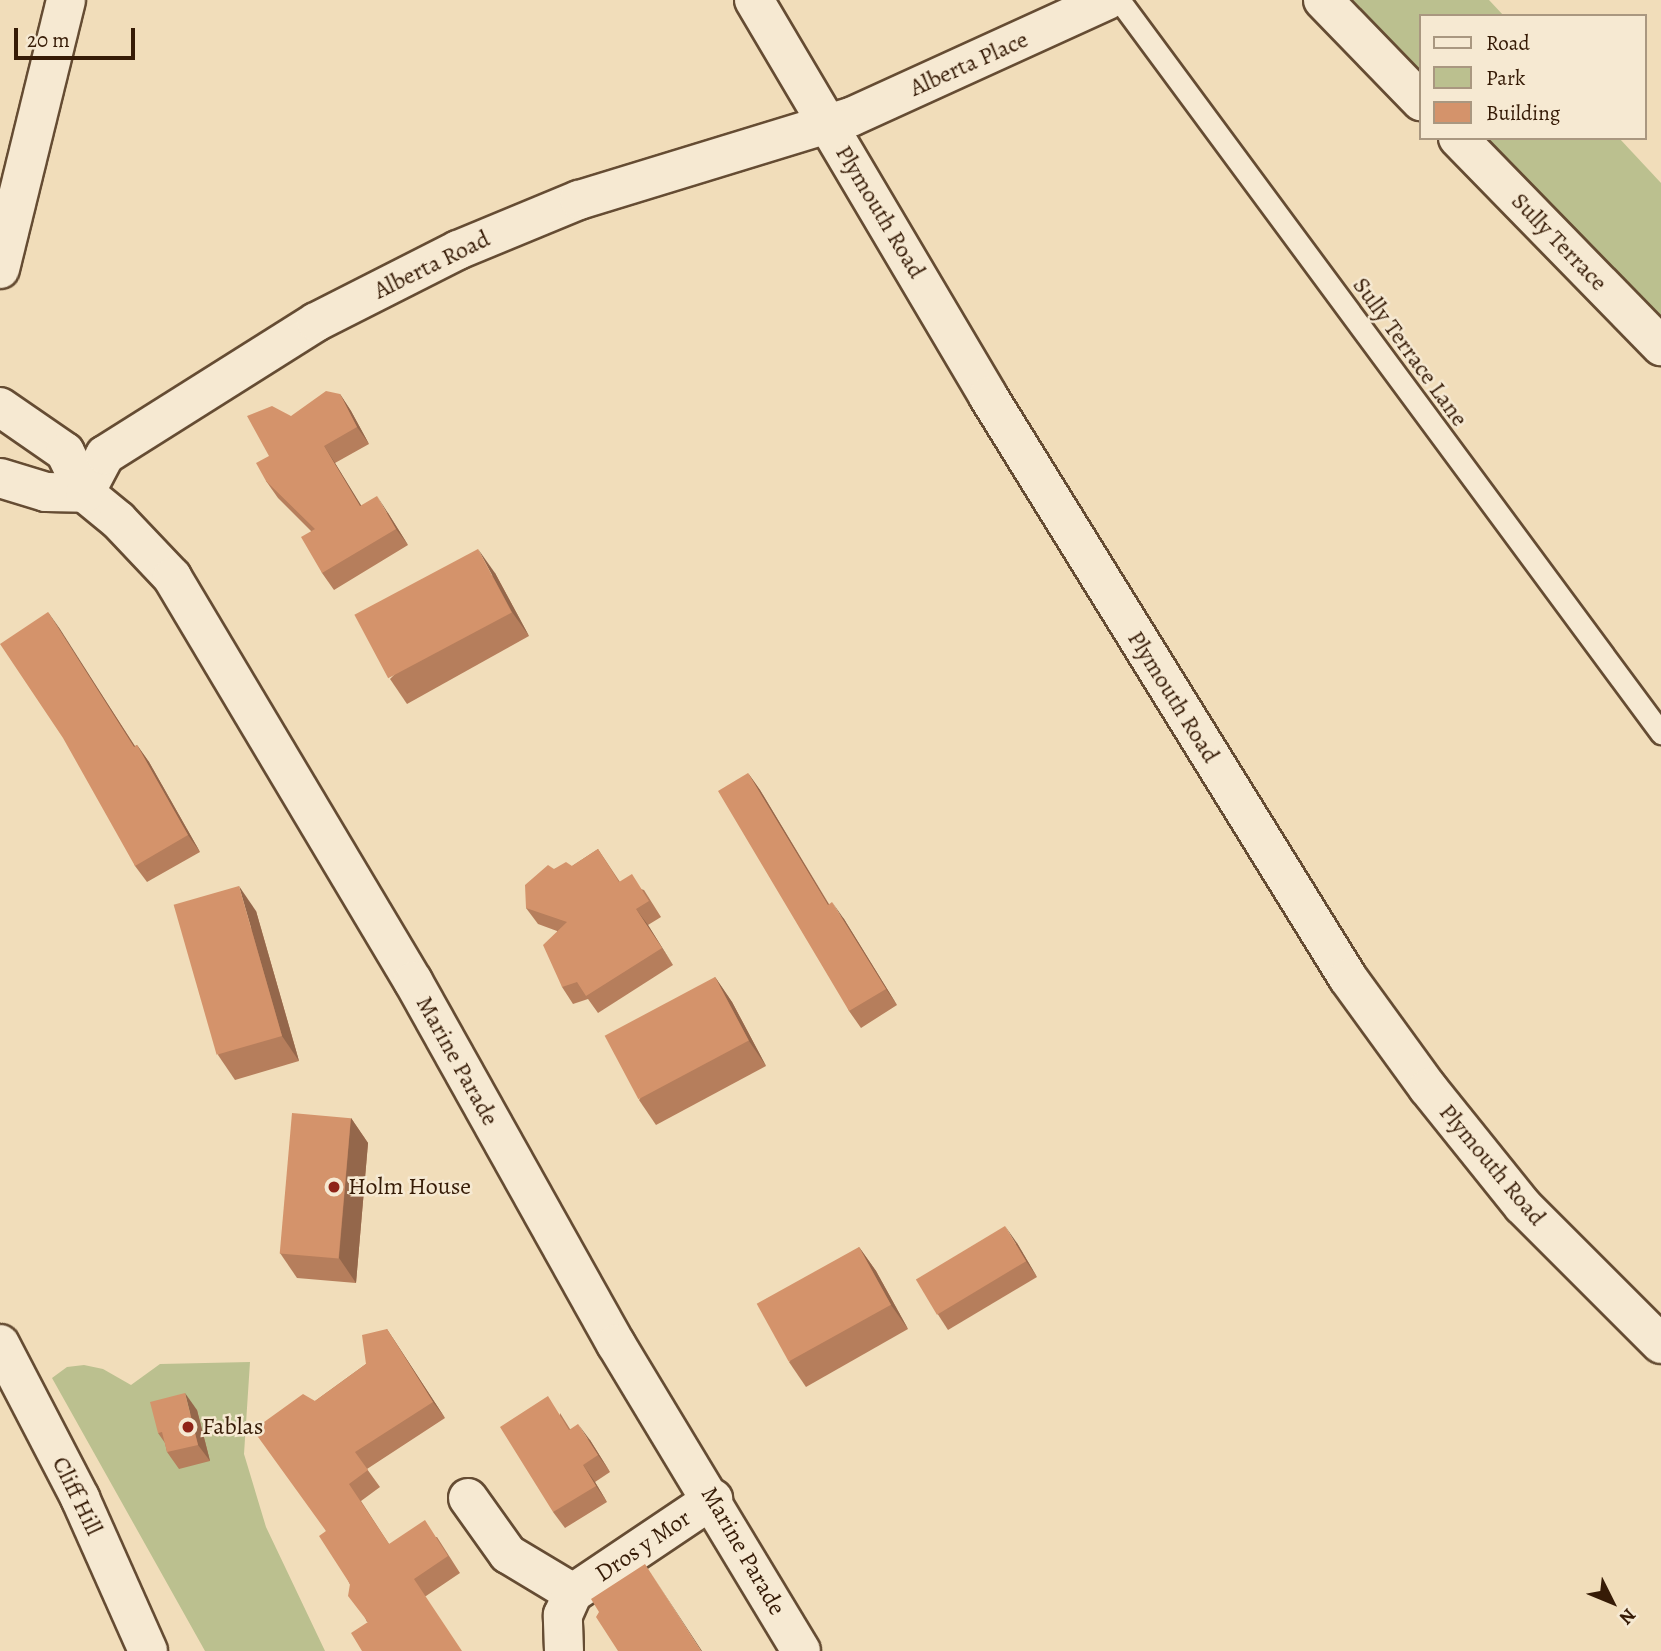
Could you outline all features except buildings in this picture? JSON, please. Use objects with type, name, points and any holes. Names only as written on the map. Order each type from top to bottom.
[{"type":"street","points":[[0,269],[66,0]]},
{"type":"street","name":"Plymouth Road","points":[[754,0],[995,408],[1349,978],[1428,1088],[1523,1206],[1661,1344]]},
{"type":"street","name":"Alberta Place","points":[[828,125],[1108,0]]},
{"type":"street","points":[[1323,0],[1420,100]]},
{"type":"street","name":"Alberta Road","points":[[85,493],[105,455],[316,322],[447,255],[579,200],[707,157],[828,125]]},
{"type":"street","name":"Sully Terrace","points":[[1460,140],[1661,346]]},
{"type":"street","name":"Marine Parade","points":[[0,407],[65,452],[85,493],[118,520],[172,577],[413,981],[616,1343],[713,1499],[801,1651]]},
{"type":"street","points":[[0,478],[46,492],[85,493]]},
{"type":"street","name":"Cliff Hill","points":[[0,1344],[80,1499],[148,1651]]},
{"type":"street","name":"Dros y Mor","points":[[468,1498],[508,1554],[573,1593]]},
{"type":"street","name":"Dros y Mor","points":[[564,1651],[563,1615],[573,1593],[713,1499]]},
{"type":"lane","name":"Sully Terrace Lane","points":[[1119,0],[1661,733]]},
{"type":"green space","points":[[1353,0],[1489,0],[1502,14],[1420,14],[1420,70]]},
{"type":"green space","points":[[1487,140],[1621,140],[1661,183],[1661,320]]},
{"type":"green space","points":[[250,1362],[244,1454],[266,1527],[325,1651],[205,1651],[52,1378],[67,1367],[84,1365],[103,1369],[131,1385],[160,1364]]},
{"type":"place","name":"Holm House","points":[[334,1187]]},
{"type":"place","name":"Fablas","points":[[188,1427]]}]
